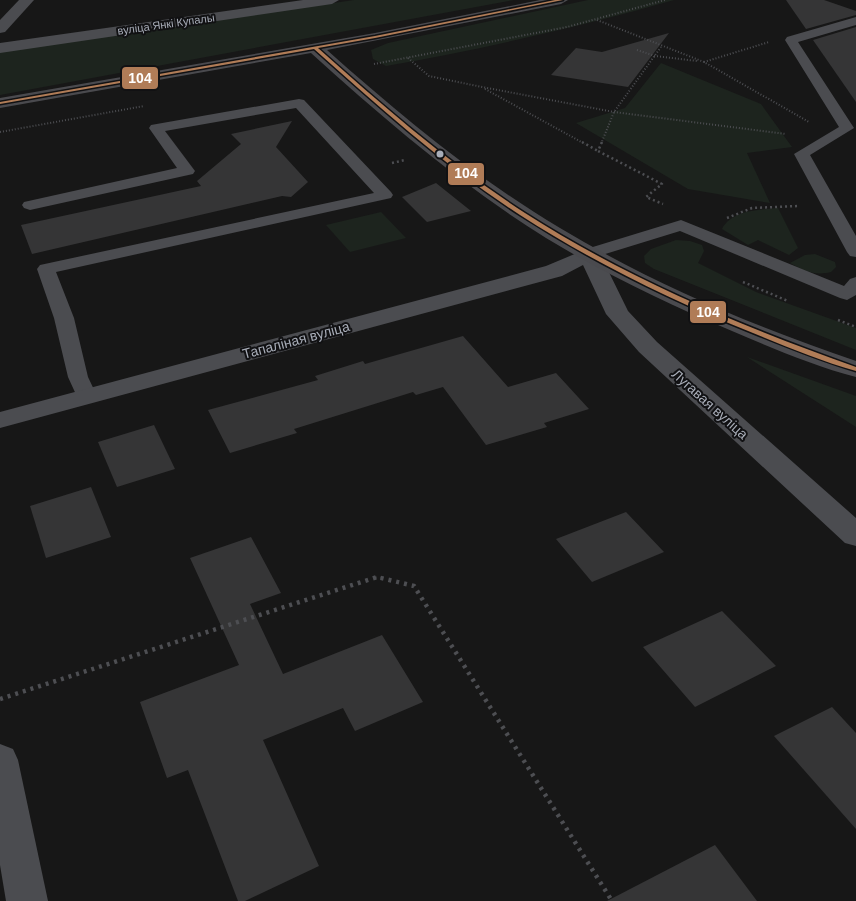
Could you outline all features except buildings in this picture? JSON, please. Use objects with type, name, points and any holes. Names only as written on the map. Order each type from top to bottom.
[{"type":"street","points":[[0,29],[27,0]]},
{"type":"street","name":"вуліца Янкі Купалы","points":[[0,48],[332,0]]},
{"type":"street","points":[[0,103],[315,48],[503,13],[561,0]]},
{"type":"street","points":[[315,48],[452,163],[510,204],[589,254],[678,298],[750,330],[856,369]]},
{"type":"street","name":"Тапаліная вуліца","points":[[0,420],[554,271],[589,254]]},
{"type":"street","name":"Лугавая вуліца","points":[[589,254],[618,314],[648,347],[856,535]]},
{"type":"street","points":[[0,760],[27,901]]},
{"type":"lane","points":[[856,21],[791,40],[847,128],[802,154],[856,252]]},
{"type":"lane","points":[[30,205],[187,172],[156,128],[299,103],[385,195],[46,269],[64,318],[78,377],[86,396]]},
{"type":"lane","points":[[589,254],[681,225],[847,294],[856,283]]},
{"type":"path","points":[[385,62],[478,46],[596,20],[665,0]]},
{"type":"path","points":[[596,20],[661,47],[704,62],[809,122],[847,128]]},
{"type":"path","points":[[637,50],[655,56],[704,62],[770,42]]},
{"type":"path","points":[[598,151],[614,112],[661,47]]},
{"type":"path","points":[[408,58],[429,76],[614,112],[805,137],[831,138]]},
{"type":"path","points":[[482,87],[662,184],[646,197],[663,204]]},
{"type":"path","points":[[722,221],[736,212],[775,205],[832,208]]},
{"type":"path","points":[[737,279],[791,302]]},
{"type":"path","points":[[838,320],[856,327]]},
{"type":"path","points":[[0,699],[377,577],[414,586],[612,901]]},
{"type":"shaded area","points":[[354,0],[514,0],[0,95],[0,52]]},
{"type":"shaded area","points":[[588,0],[674,0],[531,37],[459,52],[386,66],[373,59],[371,50],[388,43]]},
{"type":"shaded area","points":[[661,63],[761,104],[792,147],[747,153],[770,203],[688,189],[576,123],[625,108]]},
{"type":"shaded area","points":[[778,208],[798,248],[789,255],[758,240],[748,245],[722,229],[732,218],[747,212]]},
{"type":"shaded area","points":[[381,212],[406,238],[350,252],[326,225]]},
{"type":"shaded area","points":[[676,240],[690,241],[702,245],[704,251],[698,263],[756,292],[856,328],[856,350],[654,269],[645,263],[644,256],[651,249]]},
{"type":"shaded area","points":[[815,254],[835,262],[836,267],[831,272],[815,273],[790,263],[805,255]]},
{"type":"shaded area","points":[[747,357],[856,396],[856,427]]},
{"type":"transit line","name":"104","points":[[0,103],[375,37],[561,0]]},
{"type":"transit line","name":"104","points":[[315,48],[430,146],[490,192],[553,233],[626,274],[663,292],[778,341],[856,369]]}]
